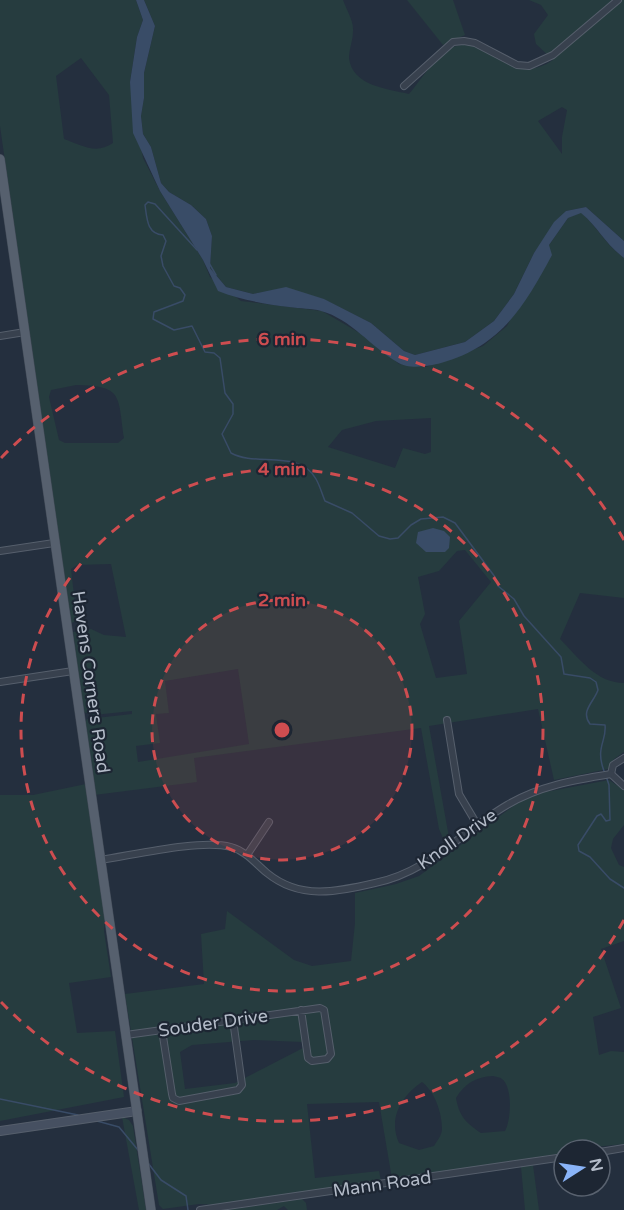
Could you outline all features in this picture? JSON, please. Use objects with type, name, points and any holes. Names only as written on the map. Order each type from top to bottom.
[{"type":"main road","name":"Havens Corners Road","points":[[0,159],[151,1210]]},
{"type":"main road","points":[[0,1131],[137,1111]]},
{"type":"street","points":[[404,86],[453,42],[464,40],[475,43],[517,65],[529,66],[553,55],[618,0]]},
{"type":"street","points":[[0,336],[25,332]]},
{"type":"street","points":[[0,551],[54,543]]},
{"type":"street","points":[[0,682],[73,671]]},
{"type":"street","points":[[447,720],[459,794],[478,826]]},
{"type":"street","points":[[624,758],[613,765],[610,774],[624,786]]},
{"type":"street","name":"Knoll Drive","points":[[100,860],[209,845],[231,847],[247,855],[282,885],[305,892],[324,891],[399,876],[440,855],[507,805],[556,784],[610,774]]},
{"type":"street","points":[[247,855],[269,822]]},
{"type":"street","name":"Souder Drive","points":[[126,1035],[301,1010],[320,1008],[324,1010],[331,1054],[327,1059],[312,1061],[308,1058],[301,1010]]},
{"type":"street","points":[[162,1030],[172,1094],[173,1098],[179,1101],[238,1090],[242,1085],[232,1020]]},
{"type":"street","name":"Mann Road","points":[[200,1210],[552,1159]]},
{"type":"green space","points":[[0,0],[136,0],[143,20],[137,37],[130,82],[143,158],[160,191],[203,260],[210,277],[241,301],[322,311],[363,335],[399,364],[426,367],[483,346],[507,326],[549,245],[568,218],[581,212],[587,218],[611,247],[624,258],[624,598],[580,593],[560,639],[596,674],[614,682],[624,683],[624,752],[614,759],[608,769],[554,780],[538,709],[429,726],[450,843],[446,845],[439,829],[421,728],[194,758],[197,782],[94,795],[85,722],[87,719],[132,714],[132,711],[94,715],[83,712],[73,632],[91,629],[104,635],[126,637],[111,564],[77,565],[71,569],[77,621],[71,623],[0,126]],"holes":[[[81,58],[109,95],[113,143],[107,147],[95,149],[64,139],[56,76]],[[76,385],[110,391],[119,403],[124,438],[118,443],[65,443],[59,440],[49,397],[51,390]],[[431,418],[431,452],[425,454],[403,448],[395,468],[328,447],[342,430],[376,421]],[[465,550],[491,582],[459,621],[467,674],[436,678],[420,624],[425,614],[418,577],[439,571],[457,551]],[[238,669],[249,744],[138,762],[136,746],[160,743],[156,714],[169,713],[165,681]]]},
{"type":"green space","points":[[144,0],[343,0],[353,27],[349,58],[357,75],[372,85],[409,94],[438,58],[449,49],[461,45],[473,46],[510,64],[524,68],[538,67],[553,60],[536,44],[534,34],[548,15],[541,5],[529,0],[624,0],[624,241],[586,207],[566,211],[534,253],[514,294],[494,321],[465,342],[415,355],[404,351],[371,323],[323,299],[286,288],[253,294],[226,287],[210,268],[212,236],[206,219],[191,205],[169,192],[161,183],[151,147],[143,134],[141,116],[144,73],[155,26]],"holes":[[[562,107],[567,110],[562,137],[562,154],[538,121]]]},
{"type":"green space","points":[[407,0],[453,0],[465,35],[443,45]]},
{"type":"green space","points":[[609,780],[624,790],[624,825],[613,839],[611,848],[619,865],[624,867],[624,941],[601,949],[621,1008],[593,1017],[599,1055],[611,1051],[624,1052],[624,1144],[612,1145],[612,1138],[552,1138],[552,1155],[392,1179],[379,1102],[307,1104],[315,1178],[379,1171],[381,1181],[218,1205],[199,1204],[163,1209],[159,1205],[125,994],[204,984],[201,934],[225,929],[227,911],[294,960],[312,966],[351,961],[355,893],[396,884],[419,876],[520,801],[540,793]],"holes":[[[254,1040],[302,1042],[303,1048],[235,1083],[185,1089],[180,1052],[192,1045]],[[493,1076],[501,1078],[506,1083],[510,1112],[505,1131],[481,1133],[461,1114],[456,1098],[463,1088],[476,1079]],[[422,1082],[431,1091],[437,1103],[442,1129],[434,1146],[419,1150],[399,1143],[395,1125],[398,1109],[403,1101]]]},
{"type":"green space","points":[[86,784],[105,909],[104,931],[111,977],[69,983],[77,1033],[115,1031],[124,1097],[0,1121],[0,795],[33,795]]},
{"type":"green space","points":[[122,1117],[129,1120],[133,1126],[146,1210],[139,1210]]},
{"type":"green space","points":[[533,1165],[539,1210],[525,1210],[521,1167]]},
{"type":"green space","points":[[302,1199],[306,1203],[307,1210],[288,1210],[284,1206],[277,1210],[227,1210]]},
{"type":"water","points":[[136,0],[144,0],[155,26],[144,73],[141,116],[143,134],[151,147],[161,183],[169,192],[191,205],[206,219],[212,236],[210,268],[226,287],[253,294],[286,287],[324,299],[371,323],[404,351],[415,355],[465,342],[494,321],[514,294],[534,253],[554,222],[566,211],[586,207],[624,241],[624,258],[581,213],[568,218],[549,245],[552,255],[542,274],[520,308],[495,335],[462,356],[419,367],[397,362],[342,320],[332,315],[314,309],[253,301],[218,291],[203,260],[160,191],[133,133],[130,82],[137,37],[143,20]]},
{"type":"water","points":[[433,528],[444,531],[450,537],[449,548],[445,552],[426,552],[416,543],[418,532]]},
{"type":"waterway","points":[[197,250],[155,204],[148,202],[145,205],[151,229],[163,235],[166,241],[161,256],[163,266],[174,286],[180,288],[185,295],[183,301],[154,312],[153,319],[174,330],[192,326],[205,352],[214,353],[220,358],[225,393],[233,404],[233,414],[222,434],[231,453],[252,459],[288,461],[299,464],[316,479],[325,501],[352,513],[379,536],[390,539],[398,538],[421,519],[443,517],[455,523],[495,577],[498,586],[514,599],[524,616],[561,657],[564,674],[590,678],[596,682],[598,690],[586,715],[590,724],[605,725],[601,750],[604,771]]},
{"type":"waterway","points":[[209,263],[216,275]]},
{"type":"waterway","points":[[606,776],[609,785],[610,820],[606,821],[601,814],[597,816],[578,845],[579,851],[590,857],[610,879],[624,888]]},
{"type":"waterway","points":[[0,1099],[78,1115]]},
{"type":"waterway","points":[[97,1121],[119,1127],[138,1150]]},
{"type":"waterway","points":[[148,1163],[161,1180],[186,1196],[188,1210]]}]
